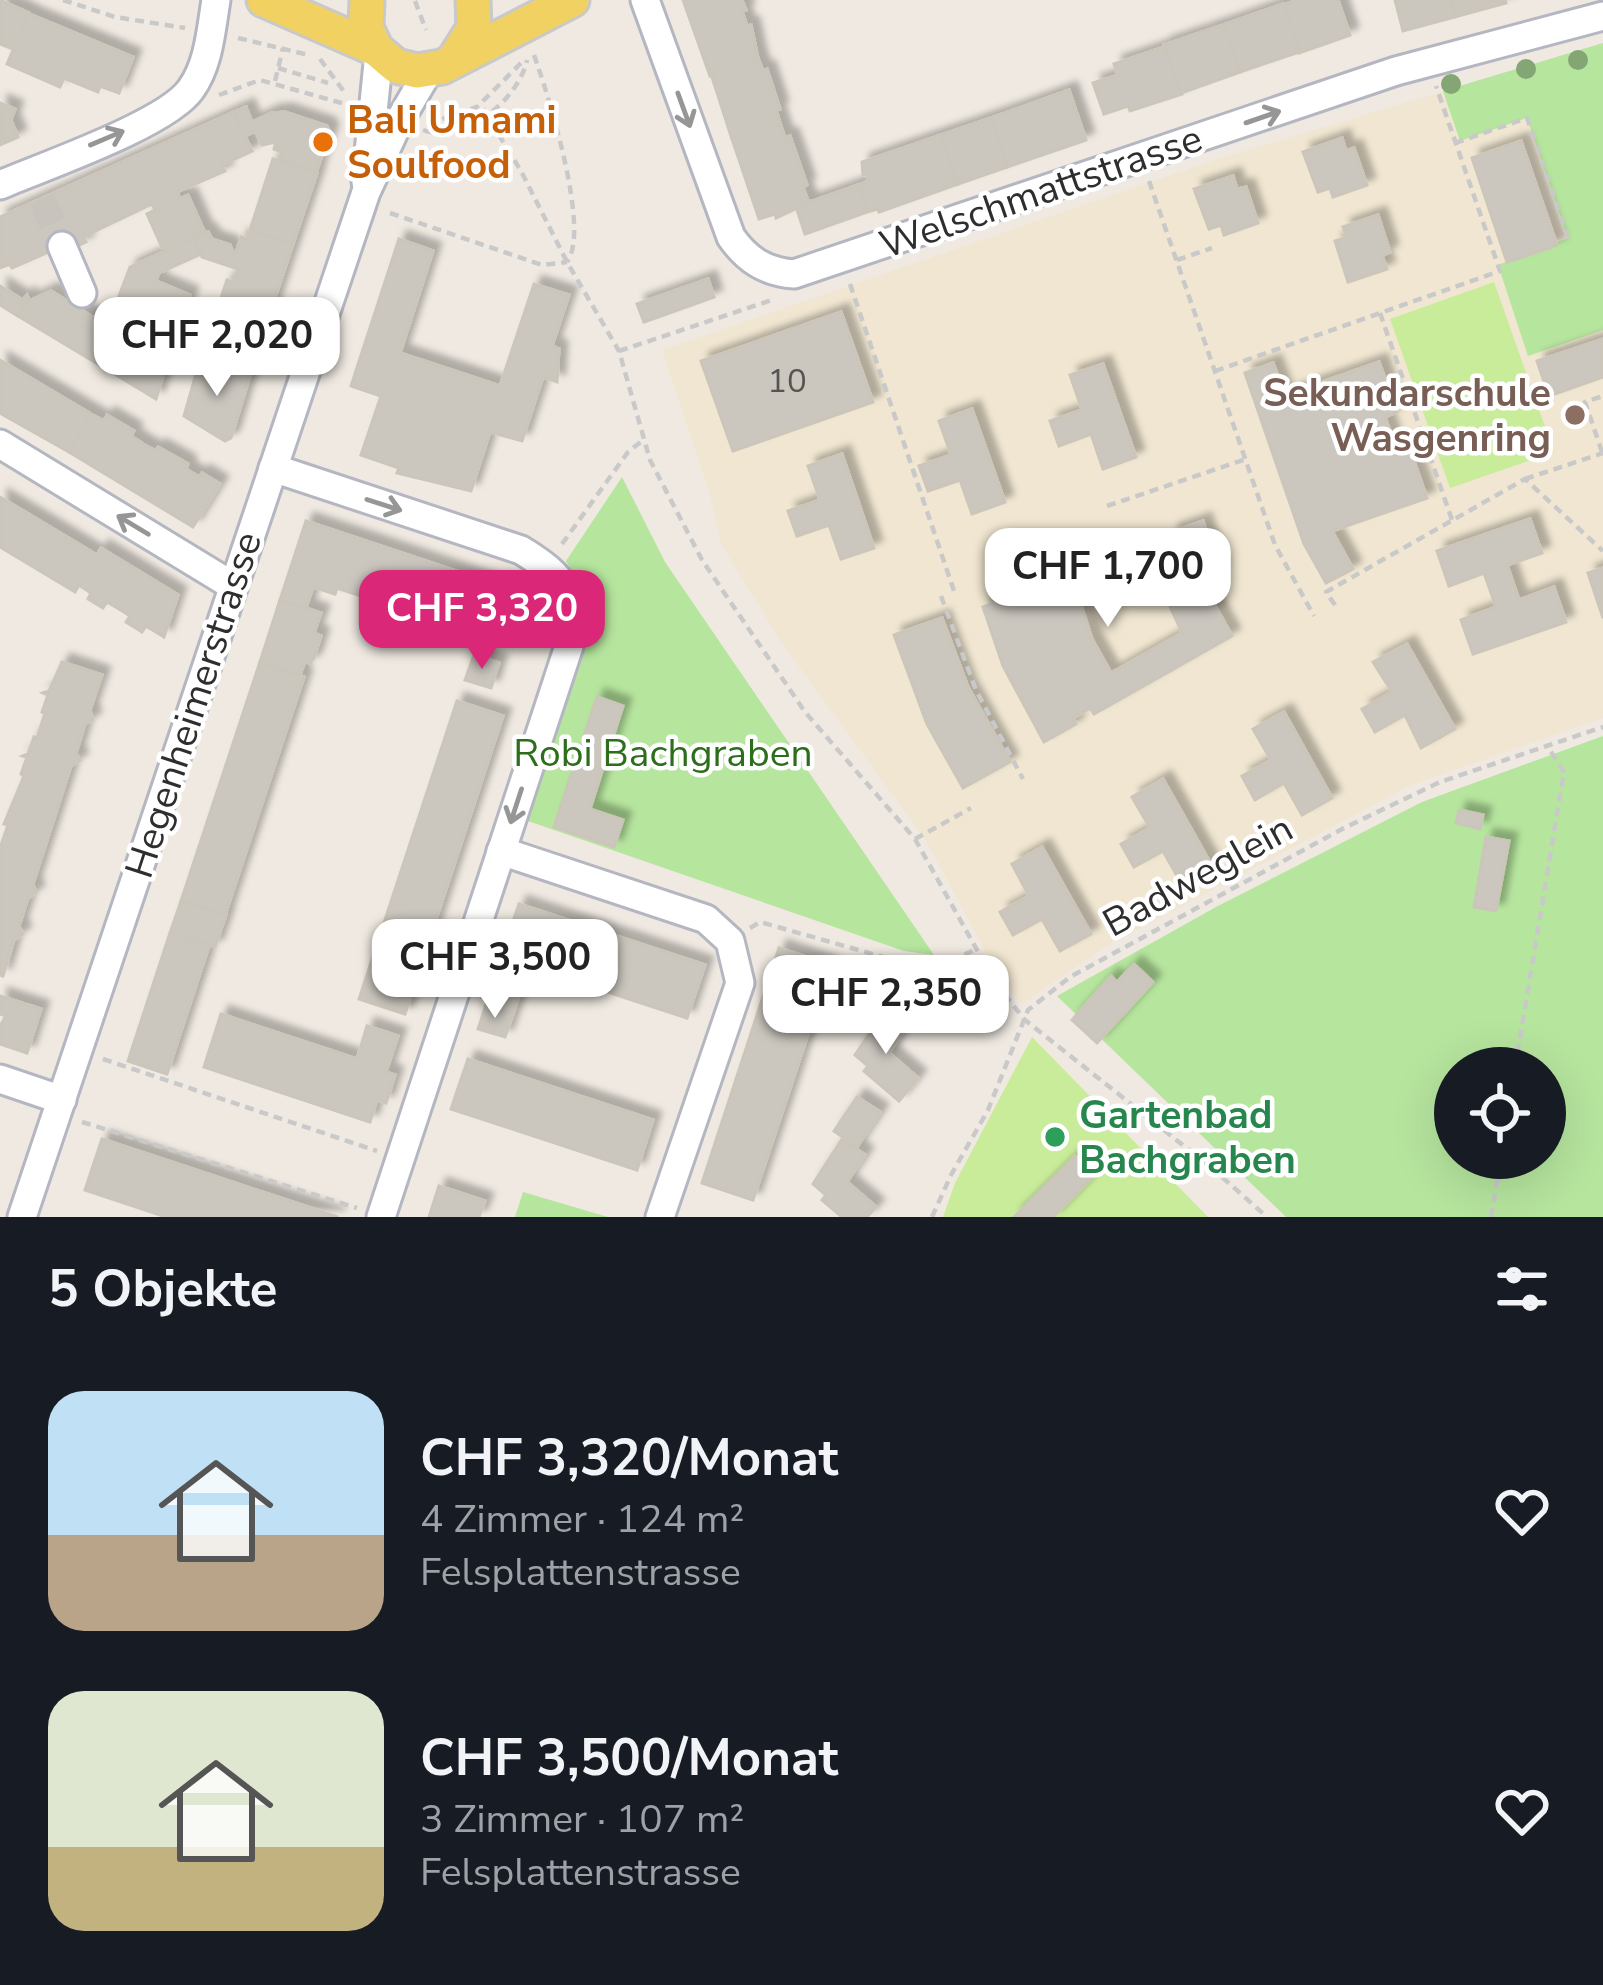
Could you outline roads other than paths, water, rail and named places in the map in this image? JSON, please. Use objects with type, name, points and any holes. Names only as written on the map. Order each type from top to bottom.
[{"type":"main road","points":[[264,0],[377,51],[407,70],[441,65],[572,0]]},
{"type":"main road","points":[[367,0],[366,28],[377,51]]},
{"type":"main road","points":[[441,65],[470,40],[472,0]]},
{"type":"street","points":[[0,185],[181,102],[204,66],[216,0]]},
{"type":"street","name":"Welschmattstrasse","points":[[646,0],[731,237],[764,268],[794,274],[1428,63],[1603,16]]},
{"type":"street","name":"Hegenheimerstrasse","points":[[364,198],[377,51]]},
{"type":"street","name":"Hegenheimerstrasse","points":[[22,1217],[364,198],[398,123],[441,65]]},
{"type":"street","points":[[31,171],[42,199]]},
{"type":"street","points":[[62,246],[82,293]]},
{"type":"street","points":[[0,444],[233,586]]},
{"type":"street","points":[[273,468],[521,550],[548,567],[573,604],[574,623],[381,1216]]},
{"type":"street","points":[[501,851],[706,919],[730,941],[740,983],[660,1217]]},
{"type":"street","points":[[0,1079],[62,1100]]},
{"type":"tunnel","points":[[42,199],[62,246]]},
{"type":"place","name":"Bali Umami Soulfood","points":[[323,142]]},
{"type":"place","name":"Sekundarschule Wasgenring","points":[[1575,415]]},
{"type":"place","name":"Gartenbad Bachgraben","points":[[1055,1137]]},
{"type":"park label","name":"Robi Bachgraben","points":[[663,753]]}]
